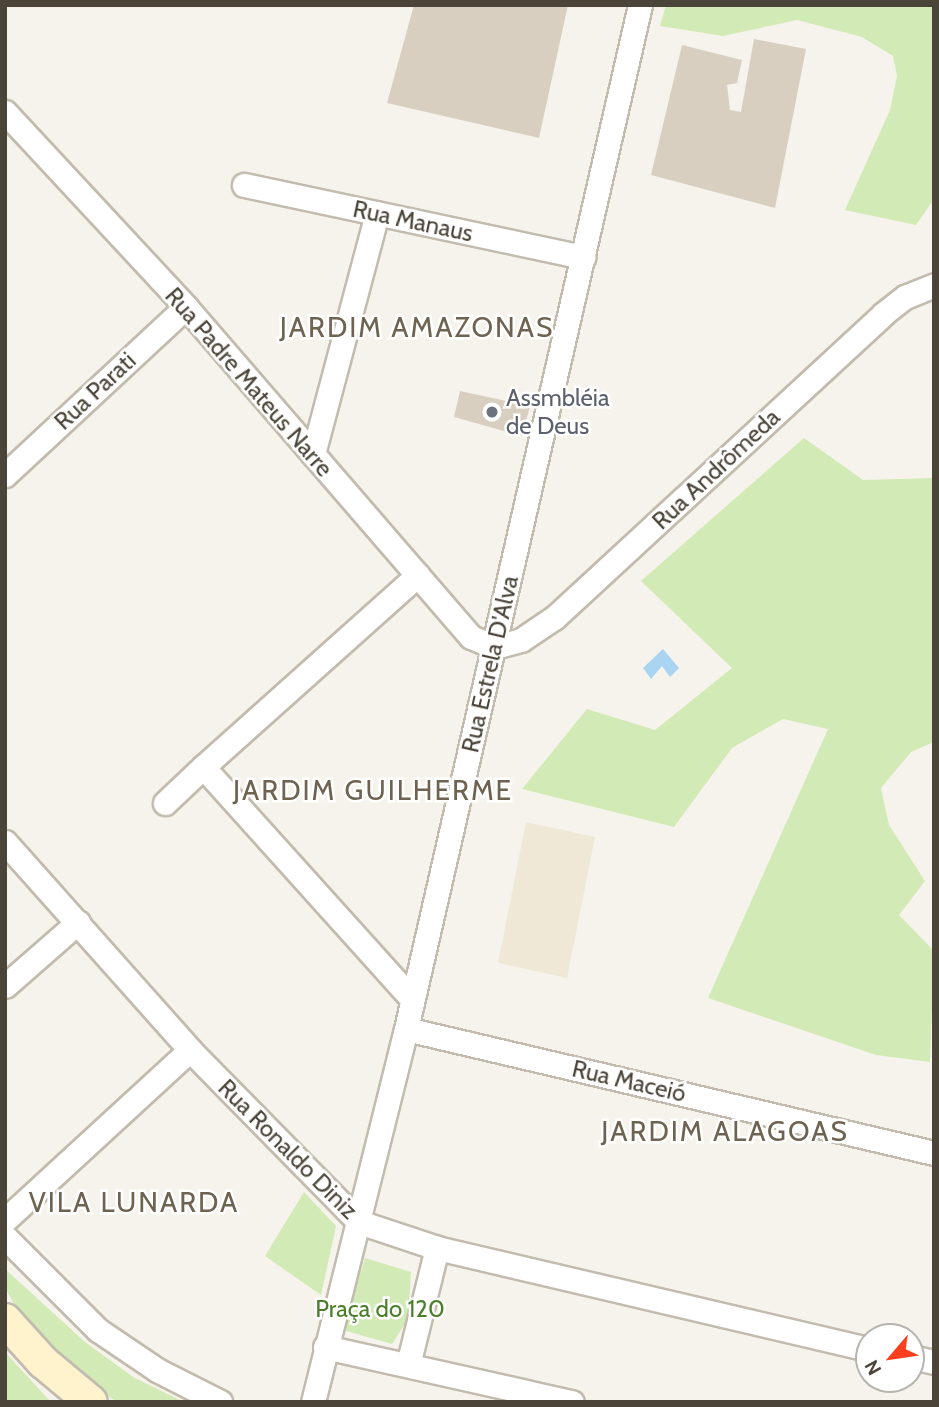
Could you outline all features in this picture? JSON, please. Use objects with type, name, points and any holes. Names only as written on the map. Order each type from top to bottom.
[{"type":"street","name":"Rua Estrela D'Alva","points":[[313,1402],[406,1029],[640,5]]},
{"type":"street","name":"Rua Padre Mateus Narre","points":[[5,112],[186,307],[471,637],[495,647]]},
{"type":"street","name":"Rua Manaus","points":[[244,185],[583,257]]},
{"type":"street","points":[[313,454],[377,213]]},
{"type":"street","name":"Rua Andrômeda","points":[[495,647],[521,640],[554,618],[883,314],[905,297],[934,285]]},
{"type":"street","name":"Rua Parati","points":[[5,475],[186,307]]},
{"type":"street","points":[[165,803],[418,575]]},
{"type":"street","points":[[203,767],[412,999]]},
{"type":"street","name":"Rua Ronaldo Diniz","points":[[5,842],[190,1050],[359,1223],[437,1248],[855,1346]]},
{"type":"street","points":[[5,986],[78,922]]},
{"type":"street","name":"Rua Maceió","points":[[406,1029],[934,1153]]},
{"type":"street","points":[[5,1220],[190,1050]]},
{"type":"street","points":[[5,1237],[98,1330],[157,1370],[220,1402]]},
{"type":"street","points":[[408,1365],[437,1248]]},
{"type":"street","points":[[5,1320],[43,1362],[91,1402]]},
{"type":"street","points":[[325,1347],[572,1402]]},
{"type":"shaded area","points":[[526,822],[595,837],[567,978],[498,963]]},
{"type":"green space","points":[[666,5],[934,5],[934,199],[916,225],[845,210],[890,110],[897,76],[893,56],[862,37],[797,20],[723,36],[660,26]]},
{"type":"green space","points":[[804,438],[863,480],[934,478],[934,742],[911,752],[881,788],[889,825],[925,881],[899,915],[934,951],[930,1062],[876,1055],[708,998],[828,729],[783,719],[732,748],[674,827],[522,789],[587,709],[655,730],[732,668],[641,581]]},
{"type":"green space","points":[[304,1192],[336,1226],[321,1295],[265,1256]]},
{"type":"green space","name":"Praça do 120","points":[[365,1258],[411,1272],[408,1319],[392,1344],[343,1330]]},
{"type":"green space","points":[[5,1269],[85,1342],[133,1377],[184,1402],[117,1402],[85,1381],[25,1325],[5,1287]]},
{"type":"green space","points":[[5,1352],[51,1402],[5,1402]]},
{"type":"water","points":[[663,649],[679,668],[670,677],[662,666],[651,679],[643,668]]},
{"type":"building","points":[[414,5],[568,5],[539,138],[387,103]]},
{"type":"building","points":[[754,39],[806,49],[775,208],[651,175],[682,45],[742,60],[737,83],[727,85],[730,110],[741,112]]},
{"type":"building","name":"Assmbléia de Deus","points":[[460,391],[530,406],[522,436],[454,417]]},
{"type":"place","name":"Assmbléia de Deus","points":[[492,412]]},
{"type":"district","name":"JARDIM AMAZONAS","points":[[417,327]]},
{"type":"district","name":"JARDIM GUILHERME","points":[[373,790]]},
{"type":"district","name":"JARDIM ALAGOAS","points":[[725,1131]]},
{"type":"district","name":"VILA LUNARDA","points":[[134,1202]]}]
